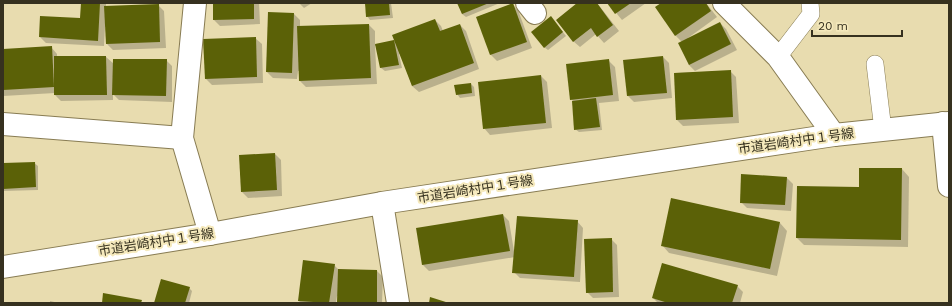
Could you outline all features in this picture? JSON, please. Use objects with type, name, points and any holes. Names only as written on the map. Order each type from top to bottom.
[{"type":"street","points":[[195,3],[182,138],[210,234]]},
{"type":"street","points":[[724,3],[778,57],[834,135]]},
{"type":"street","points":[[946,123],[949,186]]},
{"type":"street","name":"市道岩崎村中１号線","points":[[3,267],[210,234],[382,203],[834,135],[946,123]]},
{"type":"street","points":[[3,124],[182,138]]},
{"type":"street","points":[[382,203],[398,303]]},
{"type":"lane","points":[[778,57],[811,14],[810,3]]},
{"type":"lane","points":[[875,64],[883,130]]},
{"type":"building","points":[[81,3],[100,3],[98,41],[39,37],[40,16],[80,18]]},
{"type":"building","points":[[213,3],[254,3],[254,19],[213,20]]},
{"type":"building","points":[[365,3],[389,3],[390,15],[366,17]]},
{"type":"building","points":[[457,3],[489,3],[462,14]]},
{"type":"building","points":[[513,3],[527,42],[490,55],[476,17]]},
{"type":"building","points":[[577,3],[597,3],[613,25],[597,37],[591,28],[573,42],[556,20]]},
{"type":"building","points":[[607,3],[631,3],[615,14]]},
{"type":"building","points":[[661,3],[706,3],[711,11],[675,36],[655,7]]},
{"type":"building","points":[[159,4],[160,42],[106,44],[104,6]]},
{"type":"building","points":[[268,12],[294,13],[292,73],[266,72]]},
{"type":"building","points":[[551,16],[563,32],[544,48],[531,32]]},
{"type":"building","points":[[435,19],[440,31],[460,24],[474,63],[412,86],[392,35]]},
{"type":"building","points":[[720,22],[731,44],[689,65],[678,43]]},
{"type":"building","points":[[369,24],[371,78],[299,81],[297,26]]},
{"type":"building","points":[[256,37],[257,77],[205,79],[203,39]]},
{"type":"building","points":[[394,40],[399,65],[380,68],[375,44]]},
{"type":"building","points":[[52,46],[54,87],[3,90],[3,49]]},
{"type":"building","points":[[54,56],[106,56],[107,95],[54,95]]},
{"type":"building","points":[[663,56],[667,93],[627,96],[623,60]]},
{"type":"building","points":[[113,59],[167,59],[166,96],[112,95]]},
{"type":"building","points":[[609,59],[613,95],[570,100],[566,64]]},
{"type":"building","points":[[731,70],[733,117],[676,120],[674,73]]},
{"type":"building","points":[[541,75],[546,123],[483,129],[478,82]]},
{"type":"building","points":[[471,83],[472,93],[456,95],[454,85]]},
{"type":"building","points":[[596,98],[600,127],[574,130],[572,101]]},
{"type":"building","points":[[275,153],[277,190],[241,192],[239,155]]},
{"type":"building","points":[[35,162],[36,187],[3,189],[3,163]]},
{"type":"building","points":[[859,168],[902,168],[901,240],[796,238],[797,186],[859,187]]},
{"type":"building","points":[[741,174],[787,177],[785,205],[740,203]]},
{"type":"building","points":[[671,198],[780,222],[770,269],[661,246]]},
{"type":"building","points":[[503,214],[510,251],[422,265],[416,228]]},
{"type":"building","points":[[517,216],[578,220],[574,277],[512,273]]},
{"type":"building","points":[[612,238],[613,292],[586,293],[584,239]]},
{"type":"building","points":[[303,260],[335,264],[329,303],[298,301]]},
{"type":"building","points":[[662,263],[738,285],[732,303],[668,303],[652,298]]},
{"type":"building","points":[[338,269],[377,270],[377,303],[337,303]]},
{"type":"building","points":[[161,279],[190,287],[185,303],[154,303]]},
{"type":"building","points":[[103,293],[142,300],[141,303],[102,303]]},
{"type":"building","points":[[430,297],[449,303],[429,303]]}]
